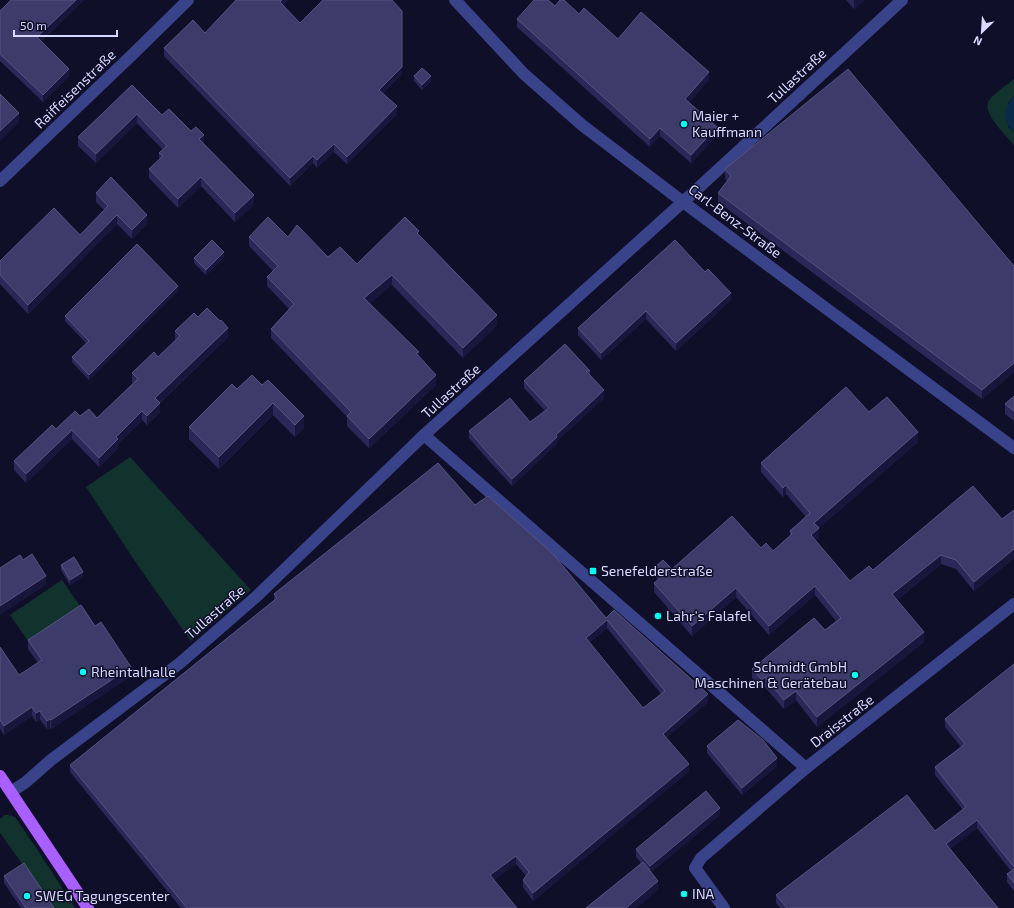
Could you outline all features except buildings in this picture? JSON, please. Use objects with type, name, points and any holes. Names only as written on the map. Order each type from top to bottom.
[{"type":"main road","points":[[0,776],[88,908]]},
{"type":"street","name":"Raiffeisenstraße","points":[[0,182],[188,0]]},
{"type":"street","name":"Carl-Benz-Straße","points":[[455,0],[524,74],[582,124],[1014,448]]},
{"type":"street","name":"Tullastraße","points":[[11,792],[26,782],[51,760],[180,662],[257,596],[424,435],[684,202],[902,0]]},
{"type":"street","points":[[424,435],[806,768]]},
{"type":"street","name":"Draisstraße","points":[[724,908],[695,868],[701,858],[806,768],[1014,604]]},
{"type":"green space","points":[[1014,79],[1014,96],[1008,103],[1008,127],[1014,132],[1014,145],[992,119],[989,113],[988,103],[992,97]]},
{"type":"green space","points":[[130,457],[251,590],[191,641],[139,567],[86,487]]},
{"type":"green space","points":[[62,580],[80,606],[29,642],[10,615]]},
{"type":"green space","points":[[5,815],[15,817],[75,908],[52,908],[0,833],[0,819]]},
{"type":"water","points":[[1014,96],[1014,132],[1007,124],[1005,115],[1010,101]]},
{"type":"place","name":"Maier + Kauffmann","points":[[684,124]]},
{"type":"place","name":"Senefelderstraße","points":[[593,571]]},
{"type":"place","name":"Lahr's Falafel","points":[[658,616]]},
{"type":"place","name":"Rheintalhalle","points":[[83,672]]},
{"type":"place","name":"Schmidt GmbH Maschinen & Gerätebau","points":[[855,675]]},
{"type":"place","name":"INA","points":[[684,894]]},
{"type":"place","name":"SWEG Tagungscenter","points":[[27,896]]}]
